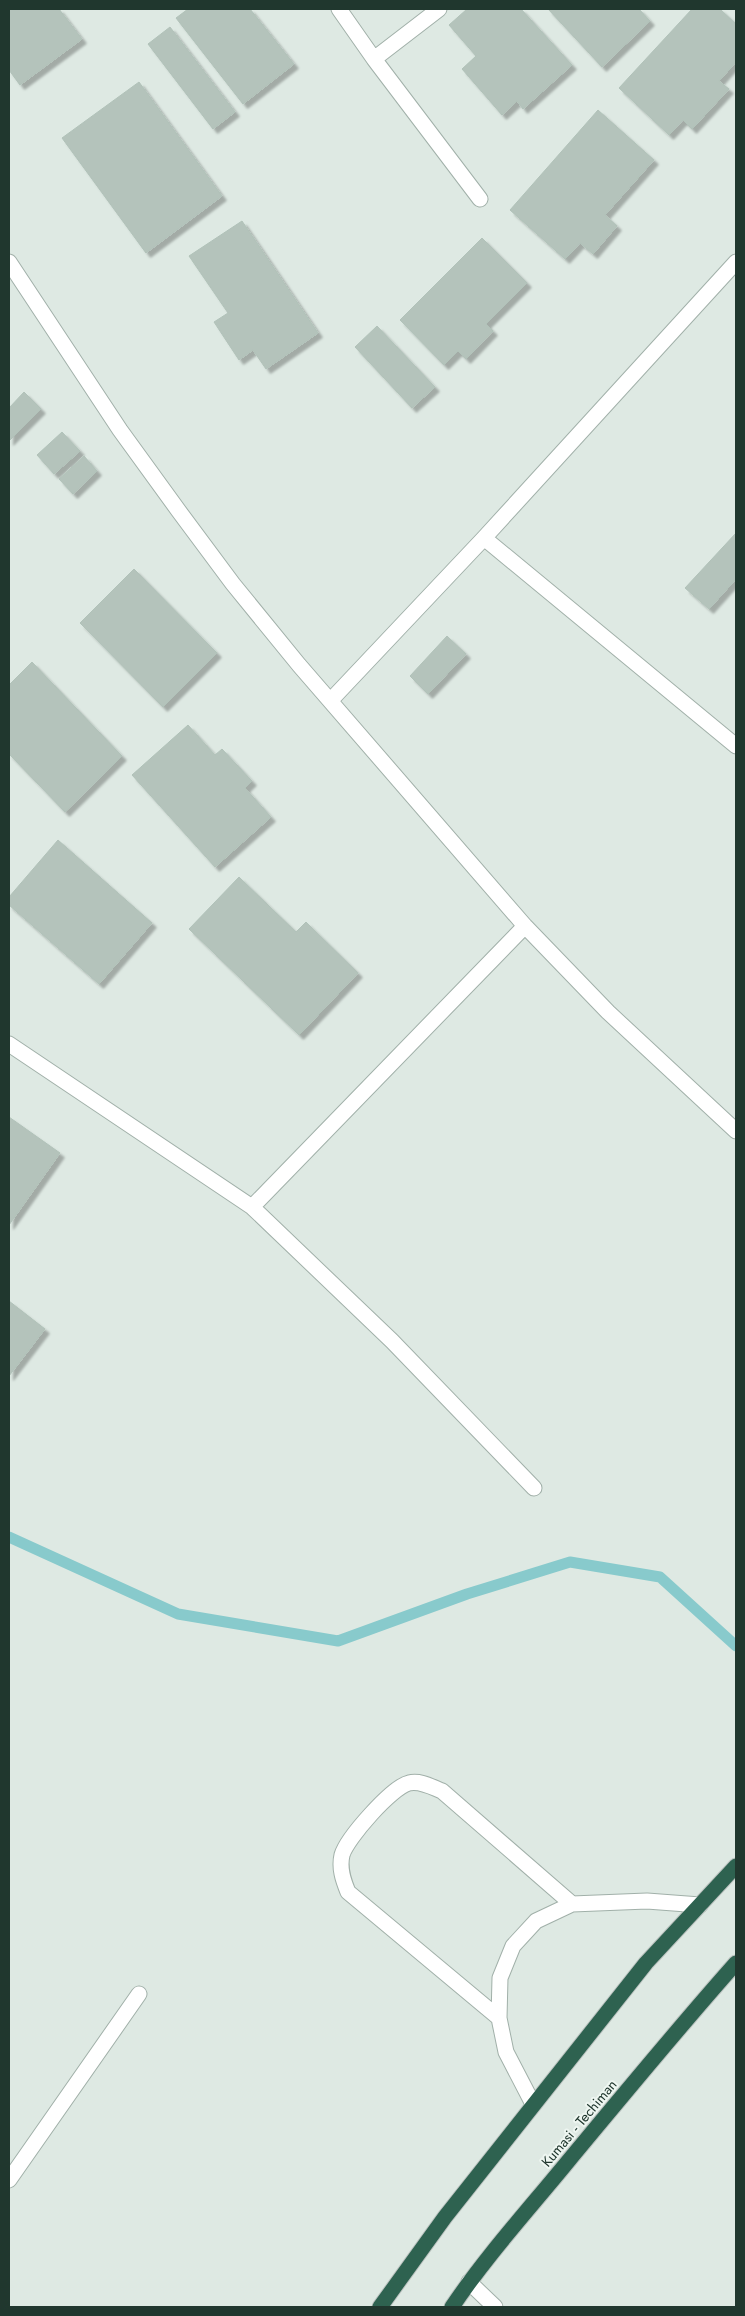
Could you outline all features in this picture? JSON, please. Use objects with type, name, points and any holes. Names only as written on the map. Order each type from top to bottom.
[{"type":"highway","points":[[380,2307],[445,2217],[646,1963],[736,1866]]},
{"type":"highway","name":"Kumasi - Techiman","points":[[452,2307],[470,2282],[686,2019],[736,1963]]},
{"type":"street","points":[[339,9],[374,59],[480,200]]},
{"type":"street","points":[[374,59],[439,9]]},
{"type":"street","points":[[9,262],[120,430],[233,584],[525,926],[608,1012],[736,1131]]},
{"type":"street","points":[[331,700],[484,538],[736,262]]},
{"type":"street","points":[[484,538],[736,746]]},
{"type":"street","points":[[252,1207],[525,926]]},
{"type":"street","points":[[9,1044],[252,1207],[392,1341],[534,1488]]},
{"type":"street","points":[[499,2018],[348,1892],[343,1881],[341,1867],[343,1854],[349,1840],[393,1790],[410,1782],[423,1783],[442,1791],[572,1904]]},
{"type":"street","points":[[533,2104],[506,2052],[499,2018],[500,1978],[513,1946],[536,1921],[572,1904],[647,1901],[700,1905]]},
{"type":"street","points":[[9,2180],[139,1994]]},
{"type":"street","points":[[470,2282],[495,2307]]},
{"type":"building","points":[[9,9],[59,9],[82,39],[20,85],[9,70]]},
{"type":"building","points":[[188,9],[250,9],[294,64],[243,104],[176,18]]},
{"type":"building","points":[[467,9],[521,9],[572,65],[523,109],[517,101],[502,115],[462,69],[476,56],[449,25]]},
{"type":"building","points":[[548,9],[639,9],[650,21],[602,67]]},
{"type":"building","points":[[692,9],[720,9],[736,24],[736,62],[719,81],[729,89],[692,129],[683,120],[669,135],[619,88]]},
{"type":"building","points":[[170,27],[235,112],[213,129],[148,44]]},
{"type":"building","points":[[139,82],[222,196],[146,253],[62,138]]},
{"type":"building","points":[[598,110],[654,160],[605,215],[617,226],[593,254],[580,243],[565,259],[510,210]]},
{"type":"building","points":[[242,221],[318,333],[266,369],[253,350],[239,360],[214,322],[228,313],[189,256]]},
{"type":"building","points":[[482,238],[527,283],[486,324],[493,331],[466,359],[458,351],[444,365],[400,320]]},
{"type":"building","points":[[377,326],[435,387],[412,408],[355,347]]},
{"type":"building","points":[[24,392],[41,409],[9,441],[9,408]]},
{"type":"building","points":[[62,432],[80,451],[54,474],[37,455]]},
{"type":"building","points":[[84,456],[97,471],[73,494],[59,479]]},
{"type":"building","points":[[736,533],[736,579],[709,609],[685,588]]},
{"type":"building","points":[[134,569],[217,653],[163,707],[80,623]]},
{"type":"building","points":[[447,636],[466,654],[428,694],[410,676]]},
{"type":"building","points":[[32,662],[122,756],[65,812],[9,754],[9,685]]},
{"type":"building","points":[[188,725],[215,755],[222,749],[252,781],[245,788],[271,817],[215,867],[132,775]]},
{"type":"building","points":[[58,840],[152,923],[99,984],[9,905],[9,897]]},
{"type":"building","points":[[239,877],[296,932],[306,922],[358,973],[299,1035],[189,929]]},
{"type":"building","points":[[9,1117],[60,1153],[9,1225]]},
{"type":"building","points":[[9,1301],[45,1329],[9,1376]]},
{"type":"waterway","points":[[9,1537],[178,1614],[338,1641],[467,1594],[570,1562],[660,1577],[736,1646]]}]
